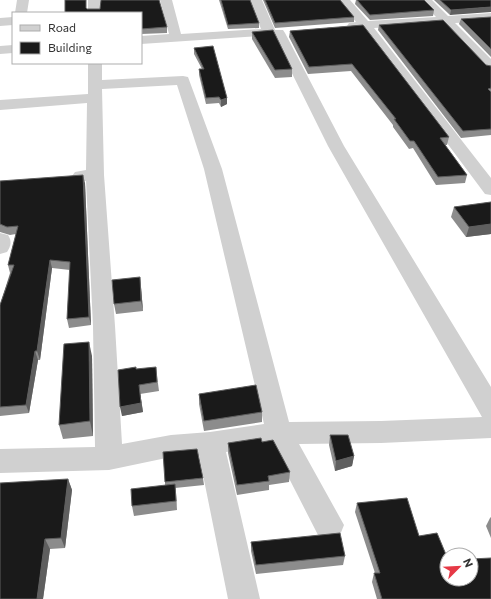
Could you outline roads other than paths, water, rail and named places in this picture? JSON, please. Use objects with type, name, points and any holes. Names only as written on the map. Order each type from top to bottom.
[{"type":"street","points":[[21,12],[23,0]]},
{"type":"street","points":[[94,0],[94,12]]},
{"type":"street","points":[[166,0],[176,38]]},
{"type":"street","points":[[256,0],[281,32],[336,146],[491,409]]},
{"type":"street","points":[[344,0],[365,25],[491,190]]},
{"type":"street","points":[[426,0],[491,67]]},
{"type":"street","points":[[341,27],[491,17]]},
{"type":"street","points":[[0,22],[12,21]]},
{"type":"street","points":[[142,40],[281,32]]},
{"type":"street","points":[[0,50],[12,49]]},
{"type":"street","points":[[95,64],[96,92],[94,175],[104,326],[109,458]]},
{"type":"street","points":[[0,105],[183,80],[213,169],[280,433],[329,525]]},
{"type":"street","points":[[65,178],[94,175]]},
{"type":"street","points":[[0,461],[109,458],[171,446],[210,443],[280,433],[381,432],[491,427]]},
{"type":"street","points":[[210,443],[244,599]]}]
